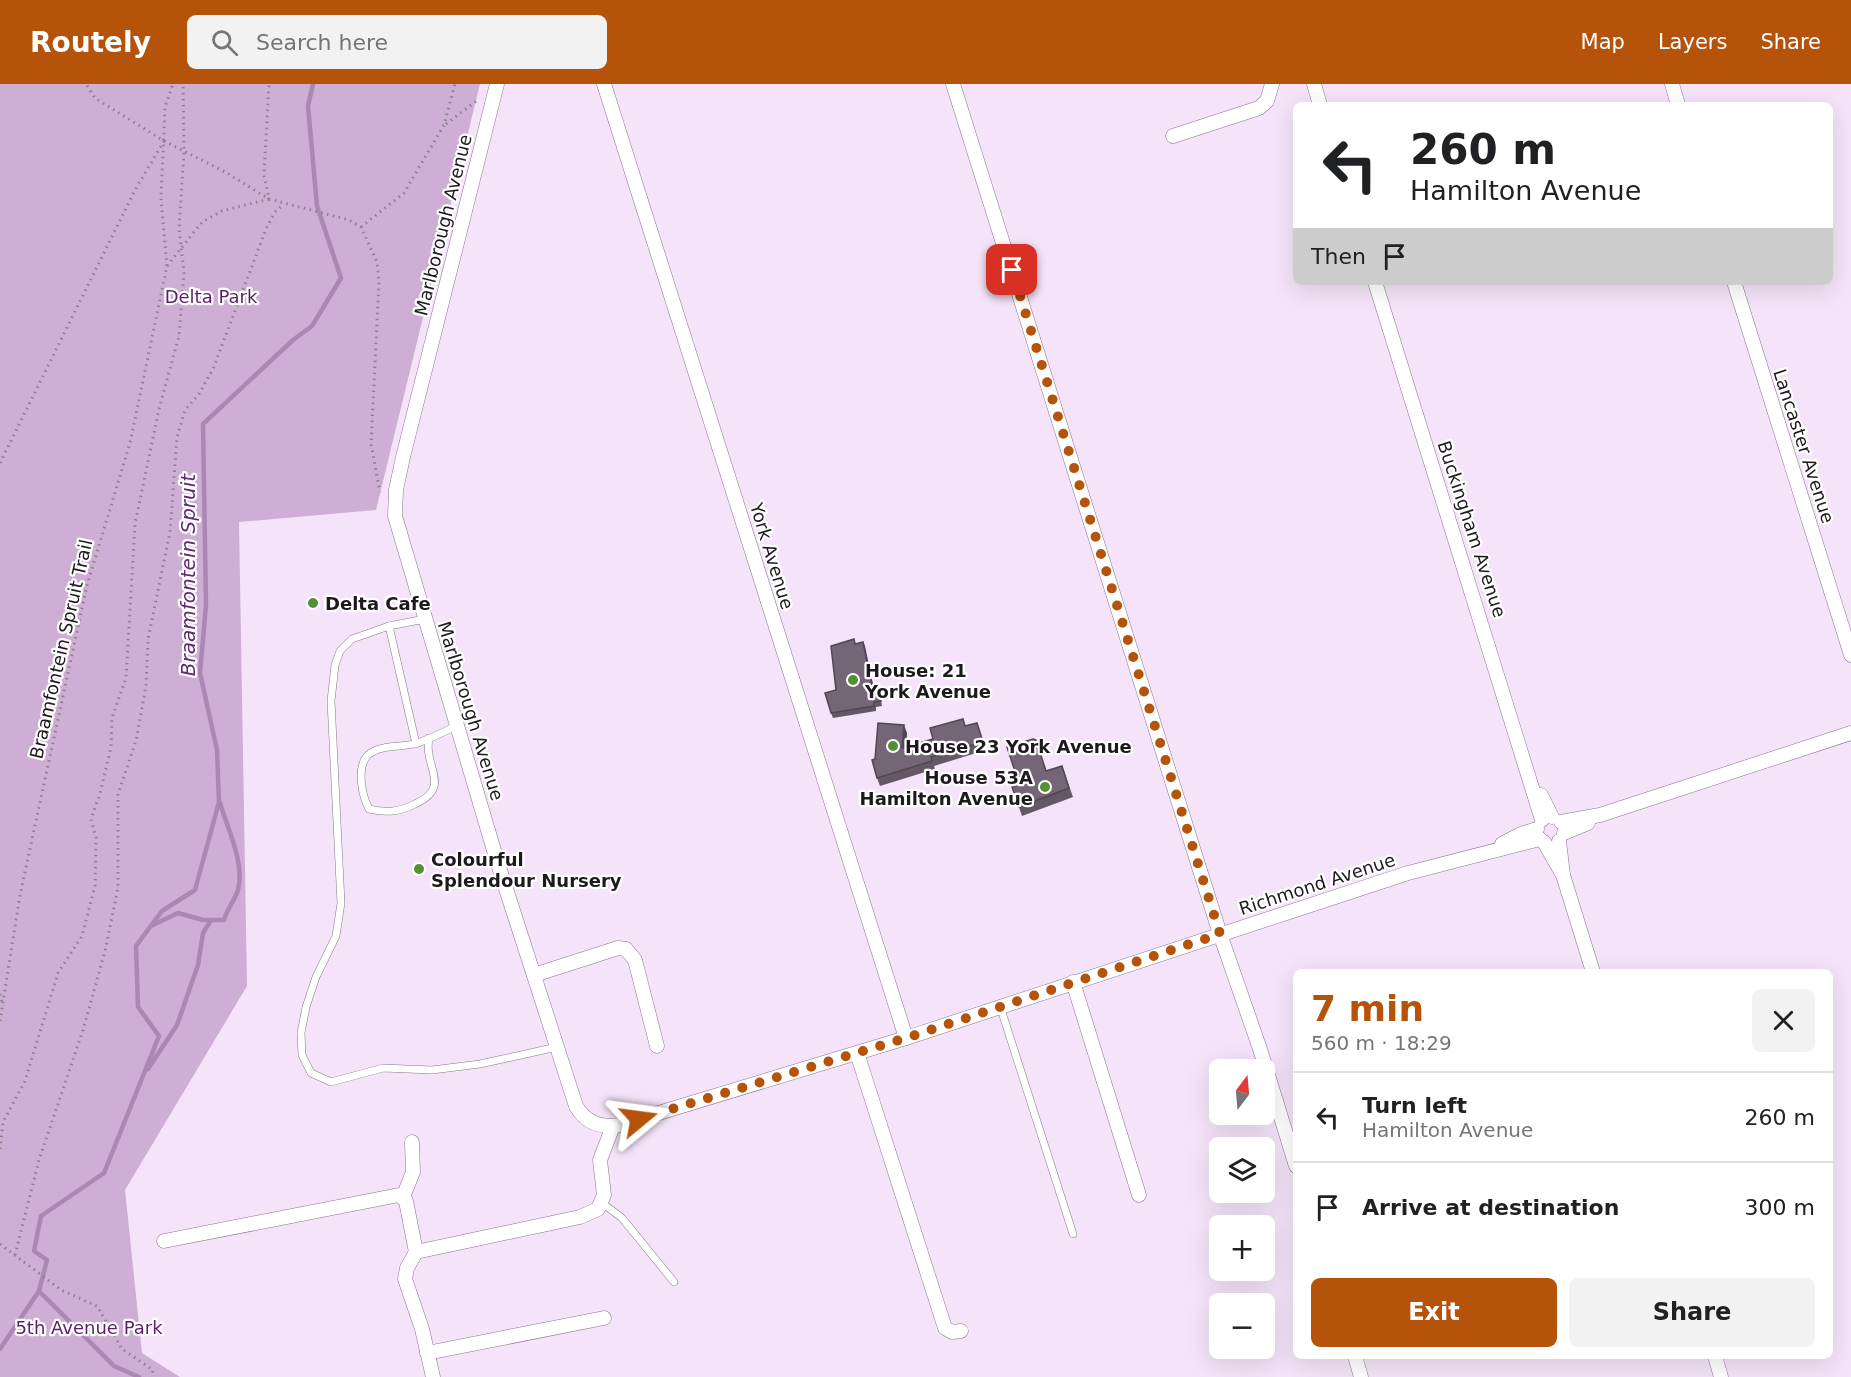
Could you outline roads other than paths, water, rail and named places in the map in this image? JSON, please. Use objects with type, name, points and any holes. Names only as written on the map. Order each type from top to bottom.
[{"type":"street","name":"York Avenue","points":[[604,84],[906,1038]]},
{"type":"street","points":[[953,84],[1220,934],[1260,1049],[1293,1156]]},
{"type":"street","points":[[1173,136],[1258,108],[1268,100],[1272,84]]},
{"type":"street","points":[[1314,84],[1319,102]]},
{"type":"street","points":[[1672,84],[1677,102]]},
{"type":"street","name":"Marlborough Avenue","points":[[497,85],[396,490],[398,530],[456,726],[576,1106],[582,1115],[597,1125]]},
{"type":"street","name":"Buckingham Avenue","points":[[1376,285],[1592,969]]},
{"type":"street","name":"Lancaster Avenue","points":[[1735,285],[1851,655]]},
{"type":"street","name":"Richmond Avenue","points":[[597,1125],[613,1126],[906,1038],[1408,873],[1600,816],[1851,734]]},
{"type":"street","points":[[534,975],[618,948],[626,949],[635,960],[657,1046]]},
{"type":"street","points":[[1073,982],[1139,1195]]},
{"type":"street","points":[[857,1053],[945,1328],[952,1332],[961,1331]]},
{"type":"street","points":[[416,1252],[580,1217],[598,1209],[602,1203],[604,1189],[600,1160],[613,1126]]},
{"type":"street","points":[[412,1142],[413,1172],[403,1197],[416,1252],[405,1276],[433,1377]]},
{"type":"street","points":[[164,1241],[399,1195],[403,1197]]},
{"type":"street","points":[[428,1353],[604,1318]]},
{"type":"street","points":[[1356,1359],[1361,1377]]},
{"type":"street","points":[[1716,1359],[1721,1377]]},
{"type":"lane","points":[[425,619],[362,634],[345,645],[338,658],[331,683],[334,799],[341,903],[336,936],[306,1007],[301,1045],[306,1065],[318,1078],[331,1082],[383,1068],[432,1070],[480,1065],[557,1047]]},
{"type":"lane","points":[[389,626],[416,744]]},
{"type":"lane","points":[[429,738],[429,753],[435,778],[433,793],[401,811],[384,812],[369,808],[364,800],[362,776],[363,765],[369,755],[382,749],[416,744],[429,738],[456,726]]},
{"type":"lane","points":[[1000,1006],[1073,1234]]},
{"type":"lane","points":[[602,1203],[622,1218],[674,1282]]},
{"type":"waterway","name":"Braamfontein Spruit","points":[[0,1349],[39,1291],[47,1260],[34,1251],[41,1216],[104,1173],[159,1036],[138,1007],[136,946],[162,911],[195,890],[219,802],[217,750],[200,673],[206,605],[203,424],[293,340],[312,326],[341,278],[317,206],[308,106],[313,84]]},
{"type":"waterway","points":[[153,925],[178,913],[203,920],[224,920],[238,890],[240,880],[235,846],[220,803]]},
{"type":"waterway","points":[[148,1069],[177,1025],[198,965],[203,933],[211,920]]},
{"type":"waterway","points":[[39,1291],[114,1366],[139,1377]]},
{"type":"place","name":"Delta Cafe","points":[[313,603]]},
{"type":"place","name":"House: 21 York Avenue","points":[[853,680]]},
{"type":"place","name":"House 23 York Avenue","points":[[893,746]]},
{"type":"place","name":"House 53A Hamilton Avenue","points":[[1045,787]]},
{"type":"place","name":"Colourful Splendour Nursery","points":[[419,869]]},
{"type":"park label","name":"Delta Park","points":[[211,296]]},
{"type":"park label","name":"5th Avenue Park","points":[[89,1327]]}]
